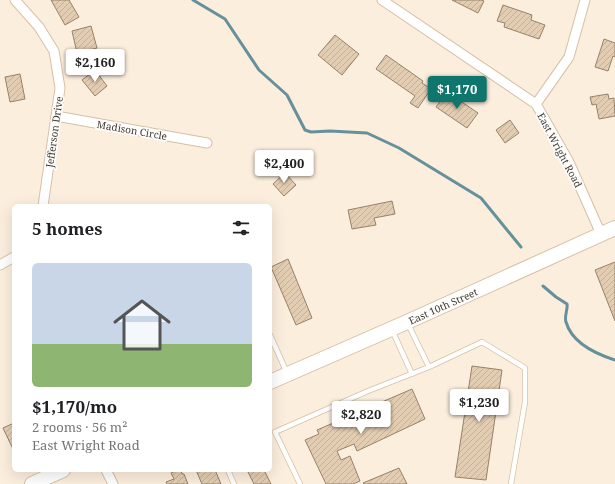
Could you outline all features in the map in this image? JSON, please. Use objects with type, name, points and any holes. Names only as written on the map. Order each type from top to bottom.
[{"type":"main road","name":"East 10th Street","points":[[272,381],[392,329],[615,228]]},
{"type":"main road","points":[[32,484],[59,472]]},
{"type":"street","name":"Jefferson Drive","points":[[15,0],[39,27],[54,51],[60,88],[43,204]]},
{"type":"street","name":"East Wright Road","points":[[382,0],[536,104],[569,162],[601,234]]},
{"type":"street","points":[[536,104],[569,57],[585,0]]},
{"type":"street","name":"Madison Circle","points":[[56,116],[208,143]]},
{"type":"street","points":[[0,265],[12,258]]},
{"type":"street","points":[[107,472],[113,484]]},
{"type":"lane","points":[[407,322],[429,367]]},
{"type":"lane","points":[[392,329],[412,374]]},
{"type":"lane","points":[[272,339],[288,374]]},
{"type":"lane","points":[[300,484],[275,432],[368,391],[429,367],[482,342],[525,368],[525,402],[512,484]]},
{"type":"lane","points":[[229,472],[234,484]]},
{"type":"building","points":[[51,0],[69,0],[79,17],[65,25]]},
{"type":"building","points":[[452,0],[481,0],[484,1],[478,13]]},
{"type":"building","points":[[503,5],[532,15],[531,20],[545,25],[539,39],[504,27],[505,23],[497,21]]},
{"type":"building","points":[[91,26],[97,48],[77,53],[72,31]]},
{"type":"building","points":[[335,35],[359,54],[342,75],[318,55]]},
{"type":"building","points":[[604,39],[615,43],[615,57],[613,56],[608,71],[595,67]]},
{"type":"building","points":[[386,55],[423,81],[422,83],[431,89],[418,108],[410,103],[415,96],[376,69]]},
{"type":"building","points":[[95,70],[107,86],[95,96],[82,80]]},
{"type":"building","points":[[20,74],[25,99],[10,102],[5,77]]},
{"type":"building","points":[[447,92],[478,113],[467,128],[436,107]]},
{"type":"building","points":[[608,94],[609,99],[614,98],[615,116],[599,119],[596,104],[592,105],[590,97]]},
{"type":"building","points":[[510,120],[519,133],[505,143],[496,130]]},
{"type":"building","points":[[285,173],[296,185],[284,196],[273,184]]},
{"type":"building","points":[[392,201],[395,214],[374,218],[376,225],[352,229],[348,210]]},
{"type":"building","points":[[288,259],[312,318],[296,325],[272,267]]},
{"type":"building","points":[[615,262],[615,321],[595,270]]},
{"type":"building","points":[[472,366],[502,370],[486,480],[455,477]]},
{"type":"building","points":[[412,389],[425,419],[357,451],[354,444],[337,451],[341,460],[350,456],[360,481],[353,484],[326,484],[305,440],[319,434],[317,430]]},
{"type":"building","points":[[12,424],[12,447],[3,428]]},
{"type":"building","points":[[399,468],[407,484],[363,483]]},
{"type":"building","points":[[182,472],[182,474],[184,474],[188,484],[167,484],[166,482],[174,479],[171,473]]},
{"type":"building","points":[[197,472],[216,472],[221,484],[202,484]]},
{"type":"building","points":[[248,472],[265,472],[271,484],[254,484]]},
{"type":"waterway","points":[[193,0],[225,19],[259,70],[287,95],[305,130],[311,132],[330,131],[367,133],[399,148],[481,198],[521,247]]},
{"type":"waterway","points":[[543,286],[567,304],[566,322],[569,329],[579,342],[593,351],[615,360]]}]
